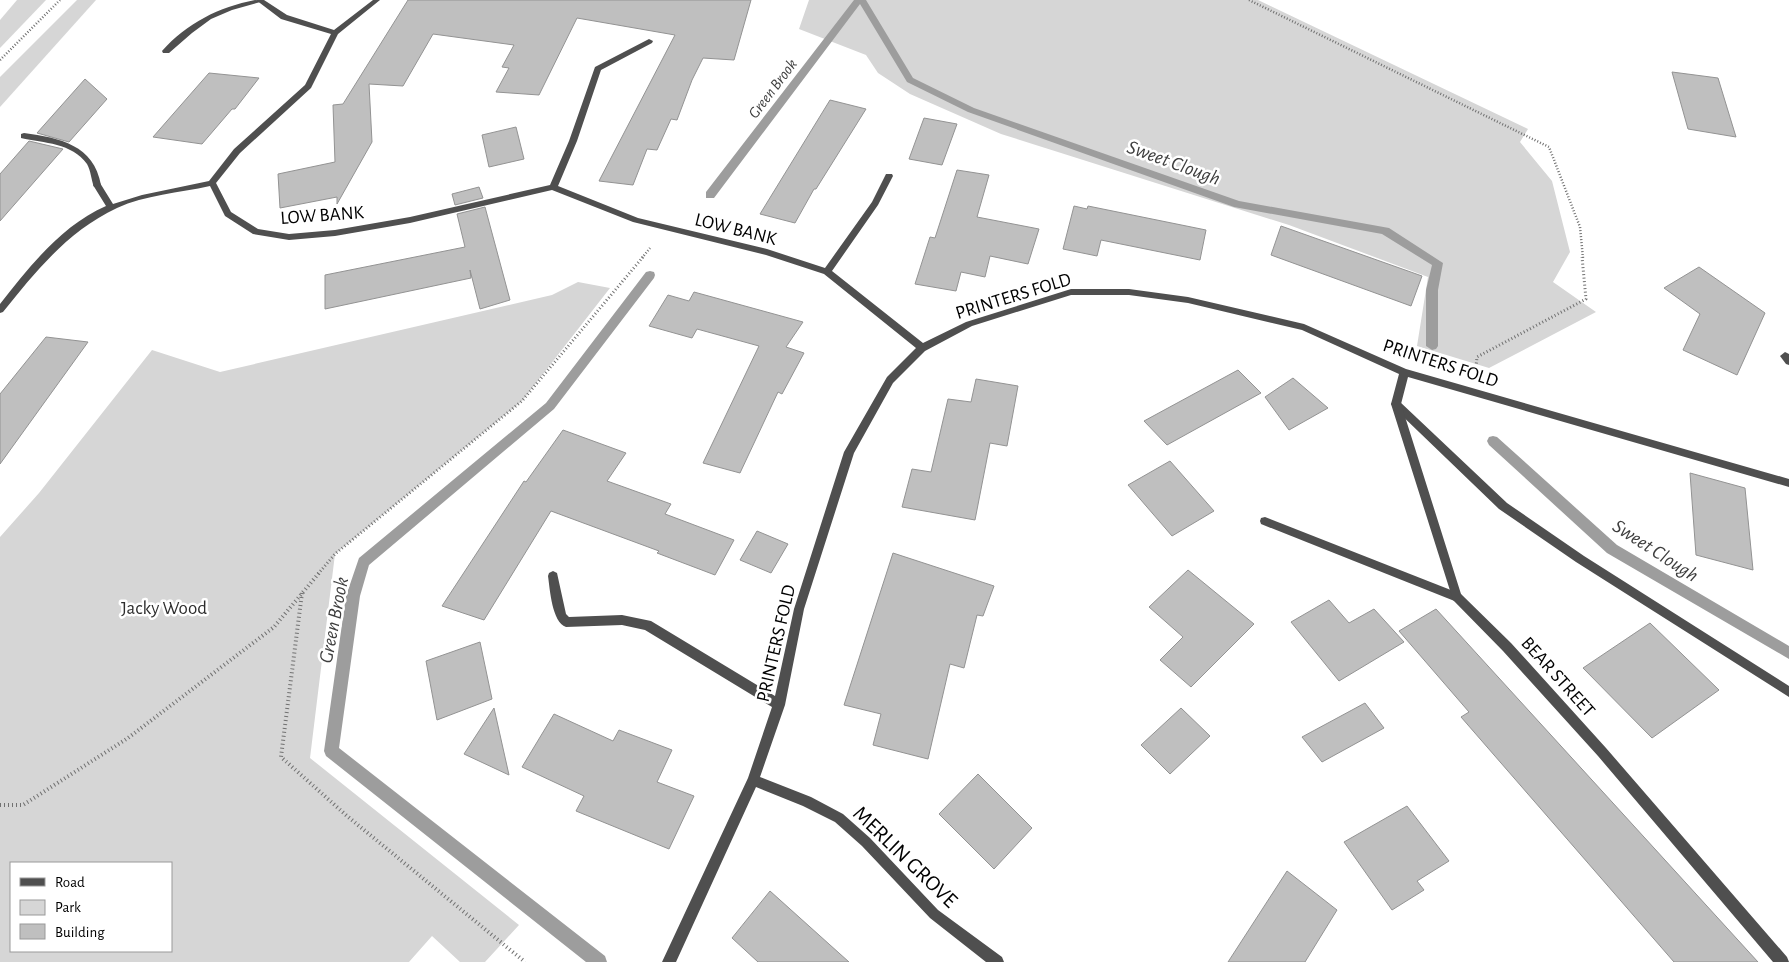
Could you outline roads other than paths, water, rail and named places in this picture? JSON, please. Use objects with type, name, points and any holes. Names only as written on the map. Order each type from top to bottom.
[{"type":"street","points":[[166,52],[212,13],[231,6],[260,0],[284,17],[335,33]]},
{"type":"street","points":[[0,310],[41,259],[76,227],[111,208],[130,201],[212,183],[237,151],[308,86],[335,33],[377,0]]},
{"type":"street","points":[[553,187],[573,141],[598,69],[649,41]]},
{"type":"street","points":[[24,136],[61,142],[76,150],[94,168],[97,184],[111,208]]},
{"type":"street","points":[[827,272],[875,203],[889,176]]},
{"type":"street","name":"LOW BANK","points":[[212,183],[228,214],[256,232],[289,237],[335,233],[410,220],[553,187],[636,220],[767,252],[827,272],[922,348]]},
{"type":"street","name":"PRINTERS FOLD","points":[[669,962],[753,780],[779,706],[799,609],[849,452],[890,380],[922,348],[969,324],[1072,292],[1129,292],[1188,300],[1304,327],[1404,372],[1789,483]]},
{"type":"street","points":[[1404,372],[1396,404],[1503,506],[1580,559],[1789,692]]},
{"type":"street","name":"BEAR STREET","points":[[1396,404],[1457,597],[1507,647],[1602,752],[1782,962]]},
{"type":"street","points":[[1265,521],[1457,597]]},
{"type":"street","points":[[553,576],[560,616],[566,622],[622,620],[648,625],[779,706]]},
{"type":"street","name":"MERLIN GROVE","points":[[753,780],[807,801],[839,818],[866,842],[934,914],[997,962]]},
{"type":"waterway","name":"Green Brook","points":[[710,195],[859,0]]},
{"type":"waterway","name":"Sweet Clough","points":[[862,0],[910,80],[971,110],[1238,204],[1385,231],[1438,263],[1432,290],[1432,346]]},
{"type":"waterway","name":"Green Brook","points":[[599,962],[331,751],[353,596],[364,562],[550,406],[650,275]]},
{"type":"waterway","name":"Sweet Clough","points":[[1493,441],[1612,549],[1789,653]]},
{"type":"park label","name":"Jacky Wood","points":[[164,607]]}]
